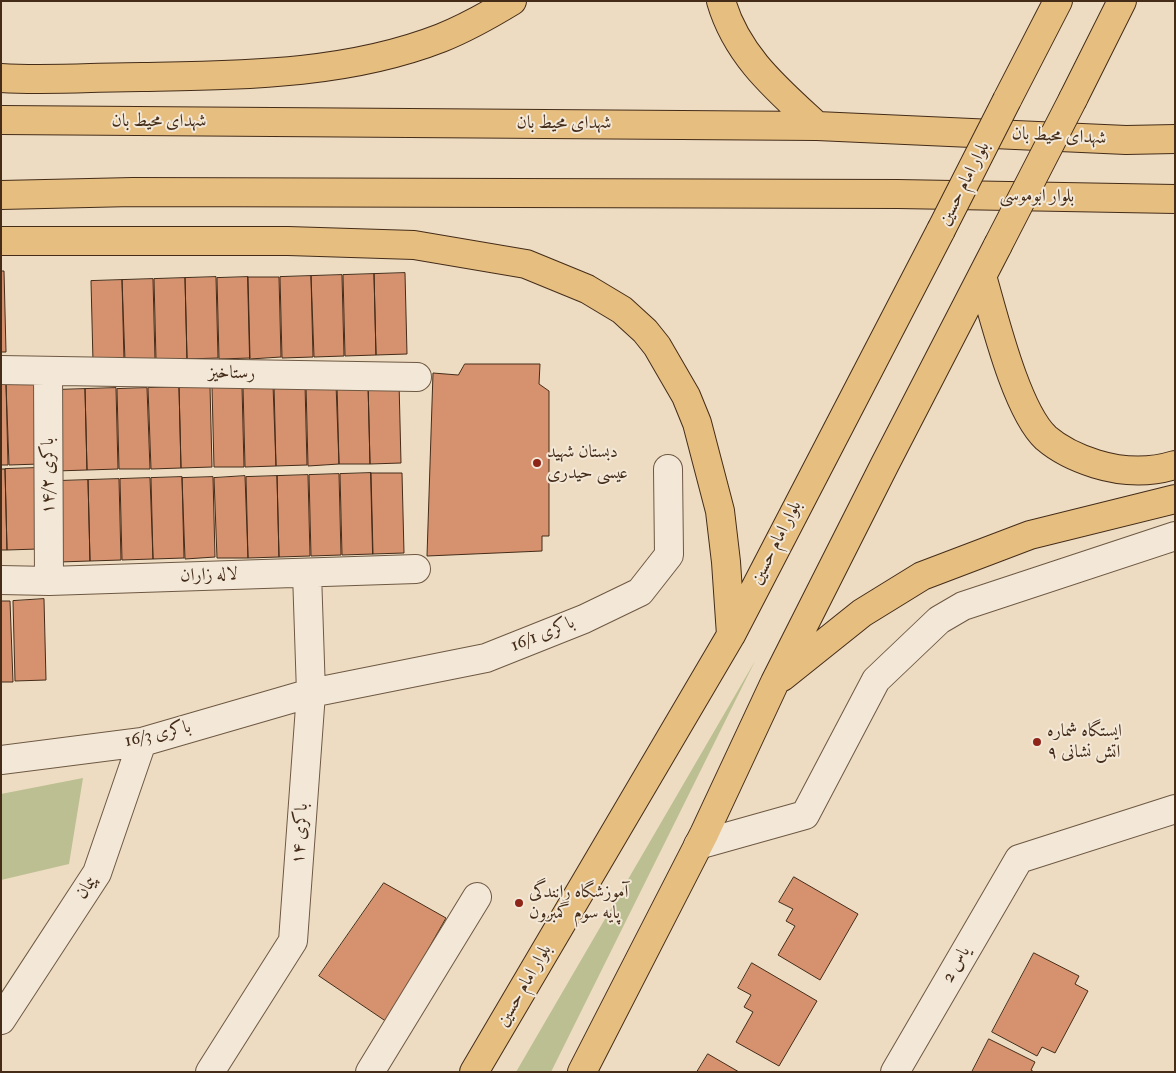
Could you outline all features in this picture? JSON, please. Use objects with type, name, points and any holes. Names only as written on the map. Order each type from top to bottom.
[{"type":"main road","points":[[1,78],[297,72],[382,57],[441,38],[476,22],[512,1]]},
{"type":"main road","points":[[721,1],[726,19],[747,54],[771,84],[817,126]]},
{"type":"main road","points":[[1037,1],[1039,37]]},
{"type":"main road","name":"بلوار امام حسین","points":[[474,1072],[731,635],[1058,1]]},
{"type":"main road","points":[[582,1072],[698,845],[775,682],[1074,99],[1122,1]]},
{"type":"main road","name":"شهدای محیط بان","points":[[1,120],[817,126],[1126,140],[1175,139]]},
{"type":"main road","name":"بلوار ابوموسی","points":[[1,195],[133,192],[898,194],[1174,199]]},
{"type":"main road","points":[[1,242],[288,241],[414,246],[526,264],[587,288],[622,310],[645,331],[657,346],[686,396],[697,423],[720,512],[726,562],[731,635]]},
{"type":"main road","points":[[982,276],[1010,371],[1030,414],[1045,437],[1077,459],[1113,470],[1162,469],[1175,465]]},
{"type":"main road","points":[[775,682],[862,613],[922,576],[1030,535],[1175,498]]},
{"type":"street","name":"رستاخیز","points":[[1,370],[417,377]]},
{"type":"street","name":"باکری ۱۴/۲","points":[[48,370],[49,581]]},
{"type":"street","name":"باکری 16/1","points":[[311,693],[486,658],[584,619],[640,592],[669,555],[668,469]]},
{"type":"street","points":[[698,845],[805,815],[876,680],[939,620],[963,606],[1175,536]]},
{"type":"street","name":"لاله زاران","points":[[1,580],[49,581],[416,569]]},
{"type":"street","name":"باکری ۱۴","points":[[210,1072],[294,941],[311,693],[307,573]]},
{"type":"street","name":"باکری 16/3","points":[[1,760],[142,742],[311,693]]},
{"type":"street","name":"پیمان","points":[[1,1020],[97,873],[142,742]]},
{"type":"street","name":"یاس 2","points":[[895,1072],[1019,859],[1175,809]]},
{"type":"street","points":[[370,1072],[477,897]]},
{"type":"green space","points":[[755,661],[551,1072],[516,1072]]},
{"type":"green space","points":[[83,778],[69,864],[1,880],[1,794]]},
{"type":"building","points":[[1,271],[4,271],[6,352],[1,352]]},
{"type":"building","points":[[405,273],[407,354],[376,355],[374,274]]},
{"type":"building","points":[[374,274],[376,355],[345,356],[343,275]]},
{"type":"building","points":[[342,275],[344,356],[314,357],[311,276]]},
{"type":"building","points":[[311,276],[313,357],[282,358],[280,277]]},
{"type":"building","points":[[216,277],[218,358],[187,359],[185,278]]},
{"type":"building","points":[[248,277],[250,358],[219,359],[217,278]]},
{"type":"building","points":[[248,277],[279,277],[281,357],[250,359]]},
{"type":"building","points":[[185,278],[187,359],[156,360],[154,279]]},
{"type":"building","points":[[153,279],[155,360],[125,361],[122,280]]},
{"type":"building","points":[[122,280],[124,361],[93,362],[91,281]]},
{"type":"building","name":"دبستان شهید عیسی حیدری","points":[[465,364],[540,364],[539,384],[549,391],[549,536],[542,536],[542,551],[427,556],[433,373],[458,375]]},
{"type":"building","points":[[399,382],[401,463],[370,464],[368,383]]},
{"type":"building","points":[[37,383],[40,464],[9,465],[6,384]]},
{"type":"building","points":[[368,383],[370,464],[339,464],[337,384]]},
{"type":"building","points":[[1,384],[6,384],[8,465],[1,465]]},
{"type":"building","points":[[305,384],[307,465],[276,466],[274,385]]},
{"type":"building","points":[[336,384],[339,464],[308,466],[306,385]]},
{"type":"building","points":[[273,385],[276,466],[245,467],[243,386]]},
{"type":"building","points":[[210,386],[212,467],[181,468],[179,387]]},
{"type":"building","points":[[242,386],[244,467],[214,467],[212,387]]},
{"type":"building","points":[[179,387],[181,468],[151,469],[148,388]]},
{"type":"building","points":[[116,388],[118,469],[87,470],[85,389]]},
{"type":"building","points":[[147,388],[150,469],[119,469],[117,389]]},
{"type":"building","points":[[85,389],[87,470],[56,471],[54,390]]},
{"type":"building","points":[[36,468],[38,549],[7,550],[5,469]]},
{"type":"building","points":[[1,469],[5,469],[7,550],[1,550]]},
{"type":"building","points":[[371,473],[402,473],[404,553],[373,554]]},
{"type":"building","points":[[371,473],[373,554],[342,555],[340,474]]},
{"type":"building","points":[[339,474],[341,555],[311,556],[309,475]]},
{"type":"building","points":[[308,475],[310,556],[279,557],[277,476]]},
{"type":"building","points":[[245,476],[248,558],[217,558],[214,478]]},
{"type":"building","points":[[277,476],[279,557],[248,558],[246,477]]},
{"type":"building","points":[[182,477],[184,558],[153,559],[151,478]]},
{"type":"building","points":[[213,477],[215,557],[185,559],[182,478]]},
{"type":"building","points":[[150,478],[153,559],[122,560],[120,479]]},
{"type":"building","points":[[119,479],[121,560],[90,561],[88,480]]},
{"type":"building","points":[[88,480],[90,561],[59,562],[57,481]]},
{"type":"building","points":[[44,599],[46,680],[15,681],[13,601]]},
{"type":"building","points":[[1,601],[10,601],[13,682],[1,682]]},
{"type":"building","points":[[794,877],[858,914],[820,980],[778,955],[795,926],[786,921],[793,909],[779,902]]},
{"type":"building","points":[[384,883],[446,918],[387,1022],[319,976]]},
{"type":"building","points":[[1034,953],[1079,976],[1075,984],[1088,991],[1055,1053],[1042,1047],[1037,1056],[992,1032]]},
{"type":"building","points":[[752,963],[817,1001],[779,1066],[736,1042],[753,1012],[744,1007],[751,995],[738,988]]},
{"type":"building","points":[[989,1039],[1035,1062],[1031,1070],[1034,1072],[972,1072]]},
{"type":"building","points":[[708,1054],[739,1072],[697,1072]]},
{"type":"place","name":"دبستان شهید عیسی حیدری","points":[[537,463]]},
{"type":"place","name":"ایستگاه شماره ۹ اتش نشانی","points":[[1037,742]]},
{"type":"place","name":"آموزشگاه رانندگی پایه سوم گمبرون","points":[[519,903]]}]
